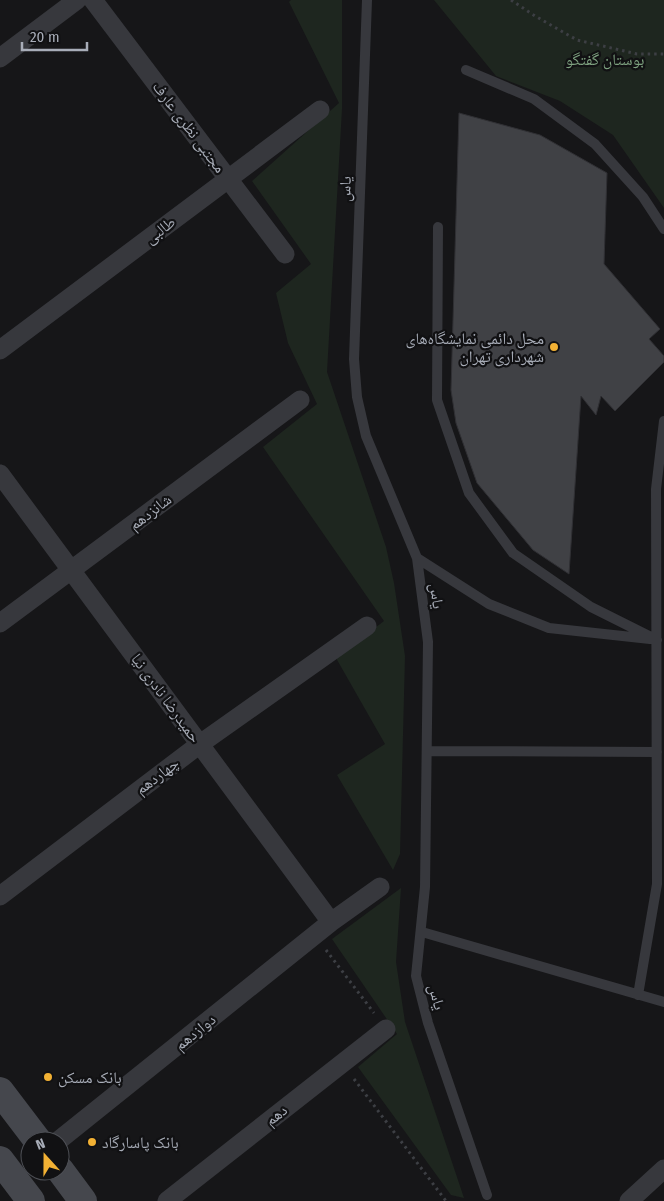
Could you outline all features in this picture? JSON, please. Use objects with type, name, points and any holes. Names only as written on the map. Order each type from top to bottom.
[{"type":"main road","points":[[0,1090],[31,1131]]},
{"type":"main road","points":[[2,1165],[31,1201]]},
{"type":"main road","points":[[68,1181],[83,1201]]},
{"type":"street","points":[[0,58],[77,0]]},
{"type":"street","name":"مجتبی نظری عارف","points":[[93,0],[285,254]]},
{"type":"street","name":"طالبی","points":[[0,350],[320,110]]},
{"type":"street","name":"شانزدهم","points":[[0,623],[300,400]]},
{"type":"street","name":"حمیدرضا نادری نیا","points":[[0,474],[332,922]]},
{"type":"street","name":"چهاردهم","points":[[0,896],[200,744],[367,626]]},
{"type":"street","name":"دوازدهم","points":[[70,1131],[332,922],[380,887]]},
{"type":"street","name":"دهم","points":[[167,1201],[386,1029]]},
{"type":"street","points":[[629,1201],[664,1168]]},
{"type":"lane","name":"یاس","points":[[367,0],[354,359],[357,396],[366,436],[418,558],[428,642],[425,888],[416,976],[428,1023],[487,1195]]},
{"type":"lane","points":[[466,70],[534,99],[595,144],[643,198],[664,229]]},
{"type":"lane","points":[[438,227],[437,400],[469,492],[513,553],[590,607],[657,640]]},
{"type":"lane","points":[[638,995],[657,884],[657,752],[660,680],[657,640],[656,489],[664,421]]},
{"type":"lane","points":[[418,558],[489,604],[549,628],[657,640]]},
{"type":"lane","points":[[427,751],[657,752]]},
{"type":"lane","points":[[422,932],[664,1002]]},
{"type":"path","points":[[511,0],[577,40],[637,54],[664,54]]},
{"type":"path","points":[[316,936],[386,1029]]},
{"type":"path","points":[[342,1063],[446,1201]]},
{"type":"green space","points":[[291,0],[342,0],[342,109],[327,372],[386,547],[394,583],[405,656],[400,854],[393,870],[337,775],[385,744],[336,658],[384,621],[263,447],[317,404],[288,343],[276,293],[311,264],[252,181],[339,103],[289,2]]},
{"type":"green space","name":"بوستان گفتگو","points":[[434,0],[664,0],[664,208],[613,135],[560,101],[496,76]]},
{"type":"green space","points":[[401,888],[396,962],[405,1022],[464,1198],[451,1195],[358,1067],[397,1034],[332,939]]},
{"type":"building","name":"محل دائمی نمایشگاه‌های شهرداری تهران","points":[[459,113],[540,135],[607,173],[604,264],[660,329],[649,339],[664,356],[664,362],[615,411],[601,396],[596,415],[581,396],[569,574],[533,550],[477,483],[456,423],[451,390]]},
{"type":"place","name":"محل دائمی نمایشگاه‌های شهرداری تهران","points":[[554,347]]},
{"type":"place","name":"بانک مسکن","points":[[48,1077]]},
{"type":"place","name":"بانک پاسارگاد","points":[[92,1142]]}]
